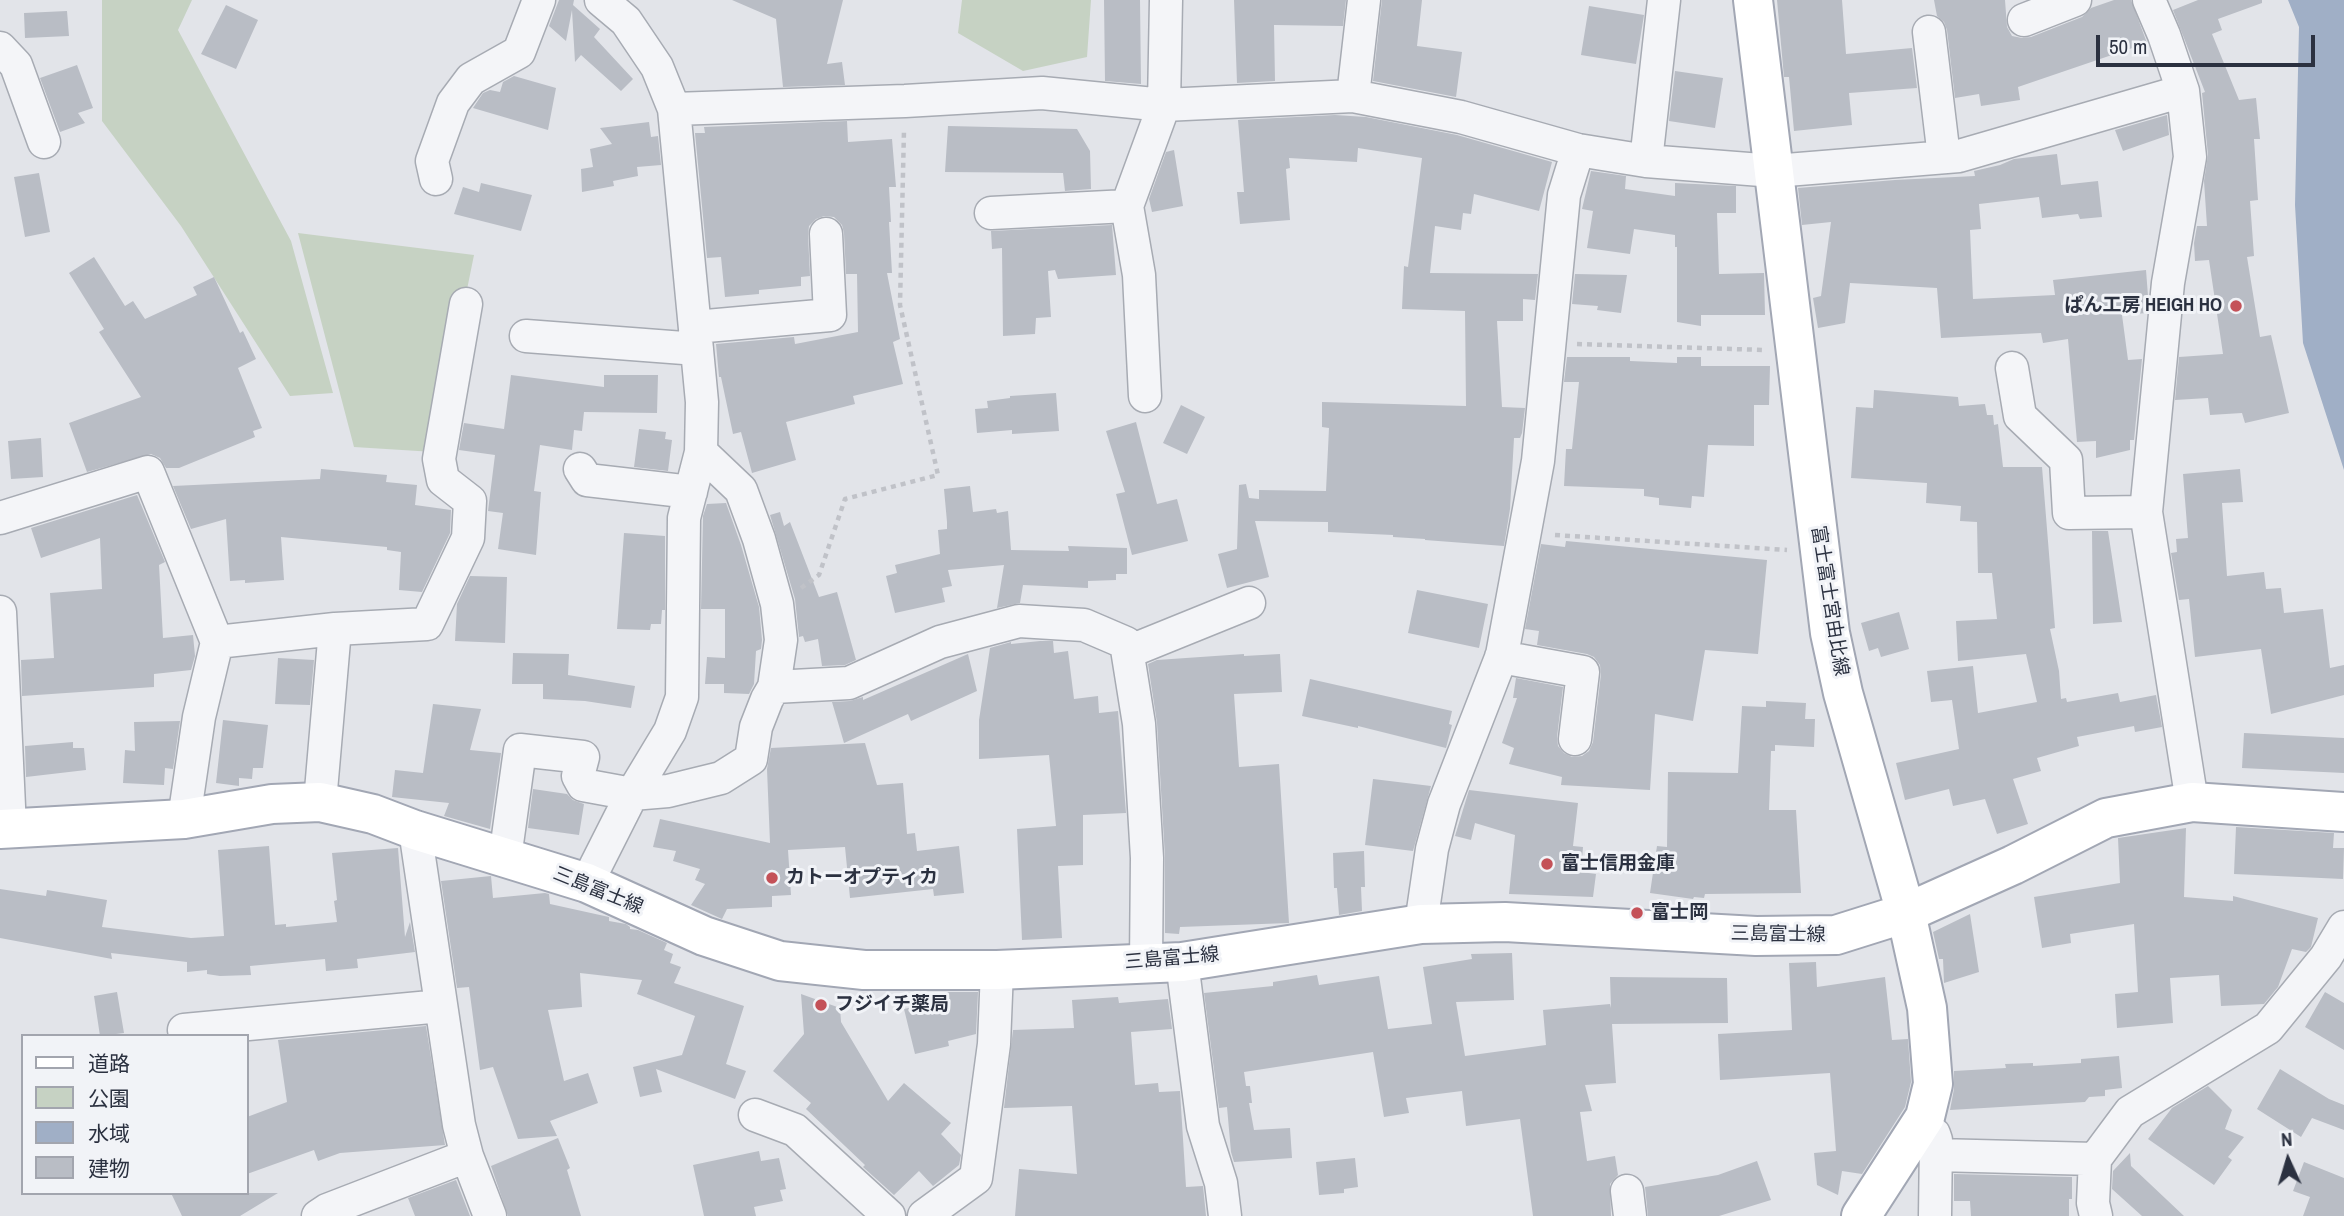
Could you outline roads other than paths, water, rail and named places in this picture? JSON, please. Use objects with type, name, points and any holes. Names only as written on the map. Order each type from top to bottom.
[{"type":"main road","name":"富士富士宮由比線","points":[[1753,0],[1830,633],[1843,693],[1906,913],[1927,1008],[1933,1084],[1926,1117],[1861,1216]]},
{"type":"main road","name":"三島富士線","points":[[5,829],[184,819],[272,804],[320,802],[373,814],[415,830],[587,883],[704,936],[780,961],[863,970],[997,970],[1164,962],[1421,924],[1505,922],[1756,936],[1836,935],[1906,913],[2013,865],[2106,817],[2192,802],[2344,813]]},
{"type":"street","points":[[436,179],[432,161],[453,103],[471,79],[519,52],[538,0]]},
{"type":"street","points":[[587,883],[632,794],[670,731],[682,696],[684,519],[701,452],[702,402],[674,109],[657,67],[626,21],[601,0]]},
{"type":"street","points":[[1145,396],[1139,275],[1126,206],[1164,105],[1166,0]]},
{"type":"street","points":[[1353,96],[1364,0]]},
{"type":"street","points":[[1646,161],[1664,0]]},
{"type":"street","points":[[2024,20],[2075,0]]},
{"type":"street","points":[[2149,0],[2183,91],[2190,157],[2168,283],[2146,512],[2192,802]]},
{"type":"street","points":[[1929,32],[1944,157]]},
{"type":"street","points":[[0,48],[16,65],[44,142]]},
{"type":"street","points":[[674,109],[1042,93],[1164,105],[1353,96],[1461,117],[1578,150],[1646,161],[1774,171],[1959,156],[2183,91]]},
{"type":"street","points":[[1421,924],[1432,849],[1444,804],[1501,657],[1538,461],[1564,195],[1578,150]]},
{"type":"street","points":[[990,213],[1126,206]]},
{"type":"street","points":[[526,336],[696,338],[830,315],[826,234]]},
{"type":"street","points":[[217,642],[335,629],[426,624],[468,538],[470,501],[443,480],[439,459],[466,304]]},
{"type":"street","points":[[2012,368],[2020,416],[2066,460],[2069,513],[2146,512]]},
{"type":"street","points":[[505,858],[520,750],[583,757],[578,776],[583,785],[632,794],[668,791],[721,778],[751,759],[756,727],[766,699],[774,687],[782,640],[777,604],[759,539],[741,490],[701,452]]},
{"type":"street","points":[[580,469],[587,480],[691,492]]},
{"type":"street","points":[[0,518],[148,472],[217,642],[199,717],[184,819]]},
{"type":"street","points":[[1128,652],[1250,603]]},
{"type":"street","points":[[0,612],[5,829]]},
{"type":"street","points":[[774,687],[849,683],[940,642],[1019,621],[1084,625],[1126,643],[1139,724],[1146,845],[1164,962],[1203,1126],[1221,1183],[1225,1216]]},
{"type":"street","points":[[320,802],[335,629]]},
{"type":"street","points":[[1501,657],[1583,672],[1575,739]]},
{"type":"street","points":[[415,830],[459,1125],[467,1156],[490,1216]]},
{"type":"street","points":[[2096,1216],[2095,1158],[2130,1111],[2268,1028],[2326,957],[2344,927]]},
{"type":"street","points":[[924,1216],[976,1178],[995,1044],[997,970]]},
{"type":"street","points":[[184,1030],[441,1006]]},
{"type":"street","points":[[755,1115],[795,1130],[889,1216]]},
{"type":"street","points":[[1926,1117],[1936,1140],[1935,1216]]},
{"type":"street","points":[[1936,1155],[2095,1158]]},
{"type":"street","points":[[318,1216],[327,1210],[467,1156]]},
{"type":"water","points":[[2288,0],[2344,0],[2344,470],[2303,343],[2295,205],[2299,27]]},
{"type":"place","name":"ぱん工房 HEIGH HO","points":[[2236,306]]},
{"type":"place","name":"富士信用金庫","points":[[1547,864]]},
{"type":"place","name":"カトーオプティカ","points":[[772,878]]},
{"type":"place","name":"富士岡","points":[[1637,913]]},
{"type":"place","name":"フジイチ薬局","points":[[821,1005]]}]
